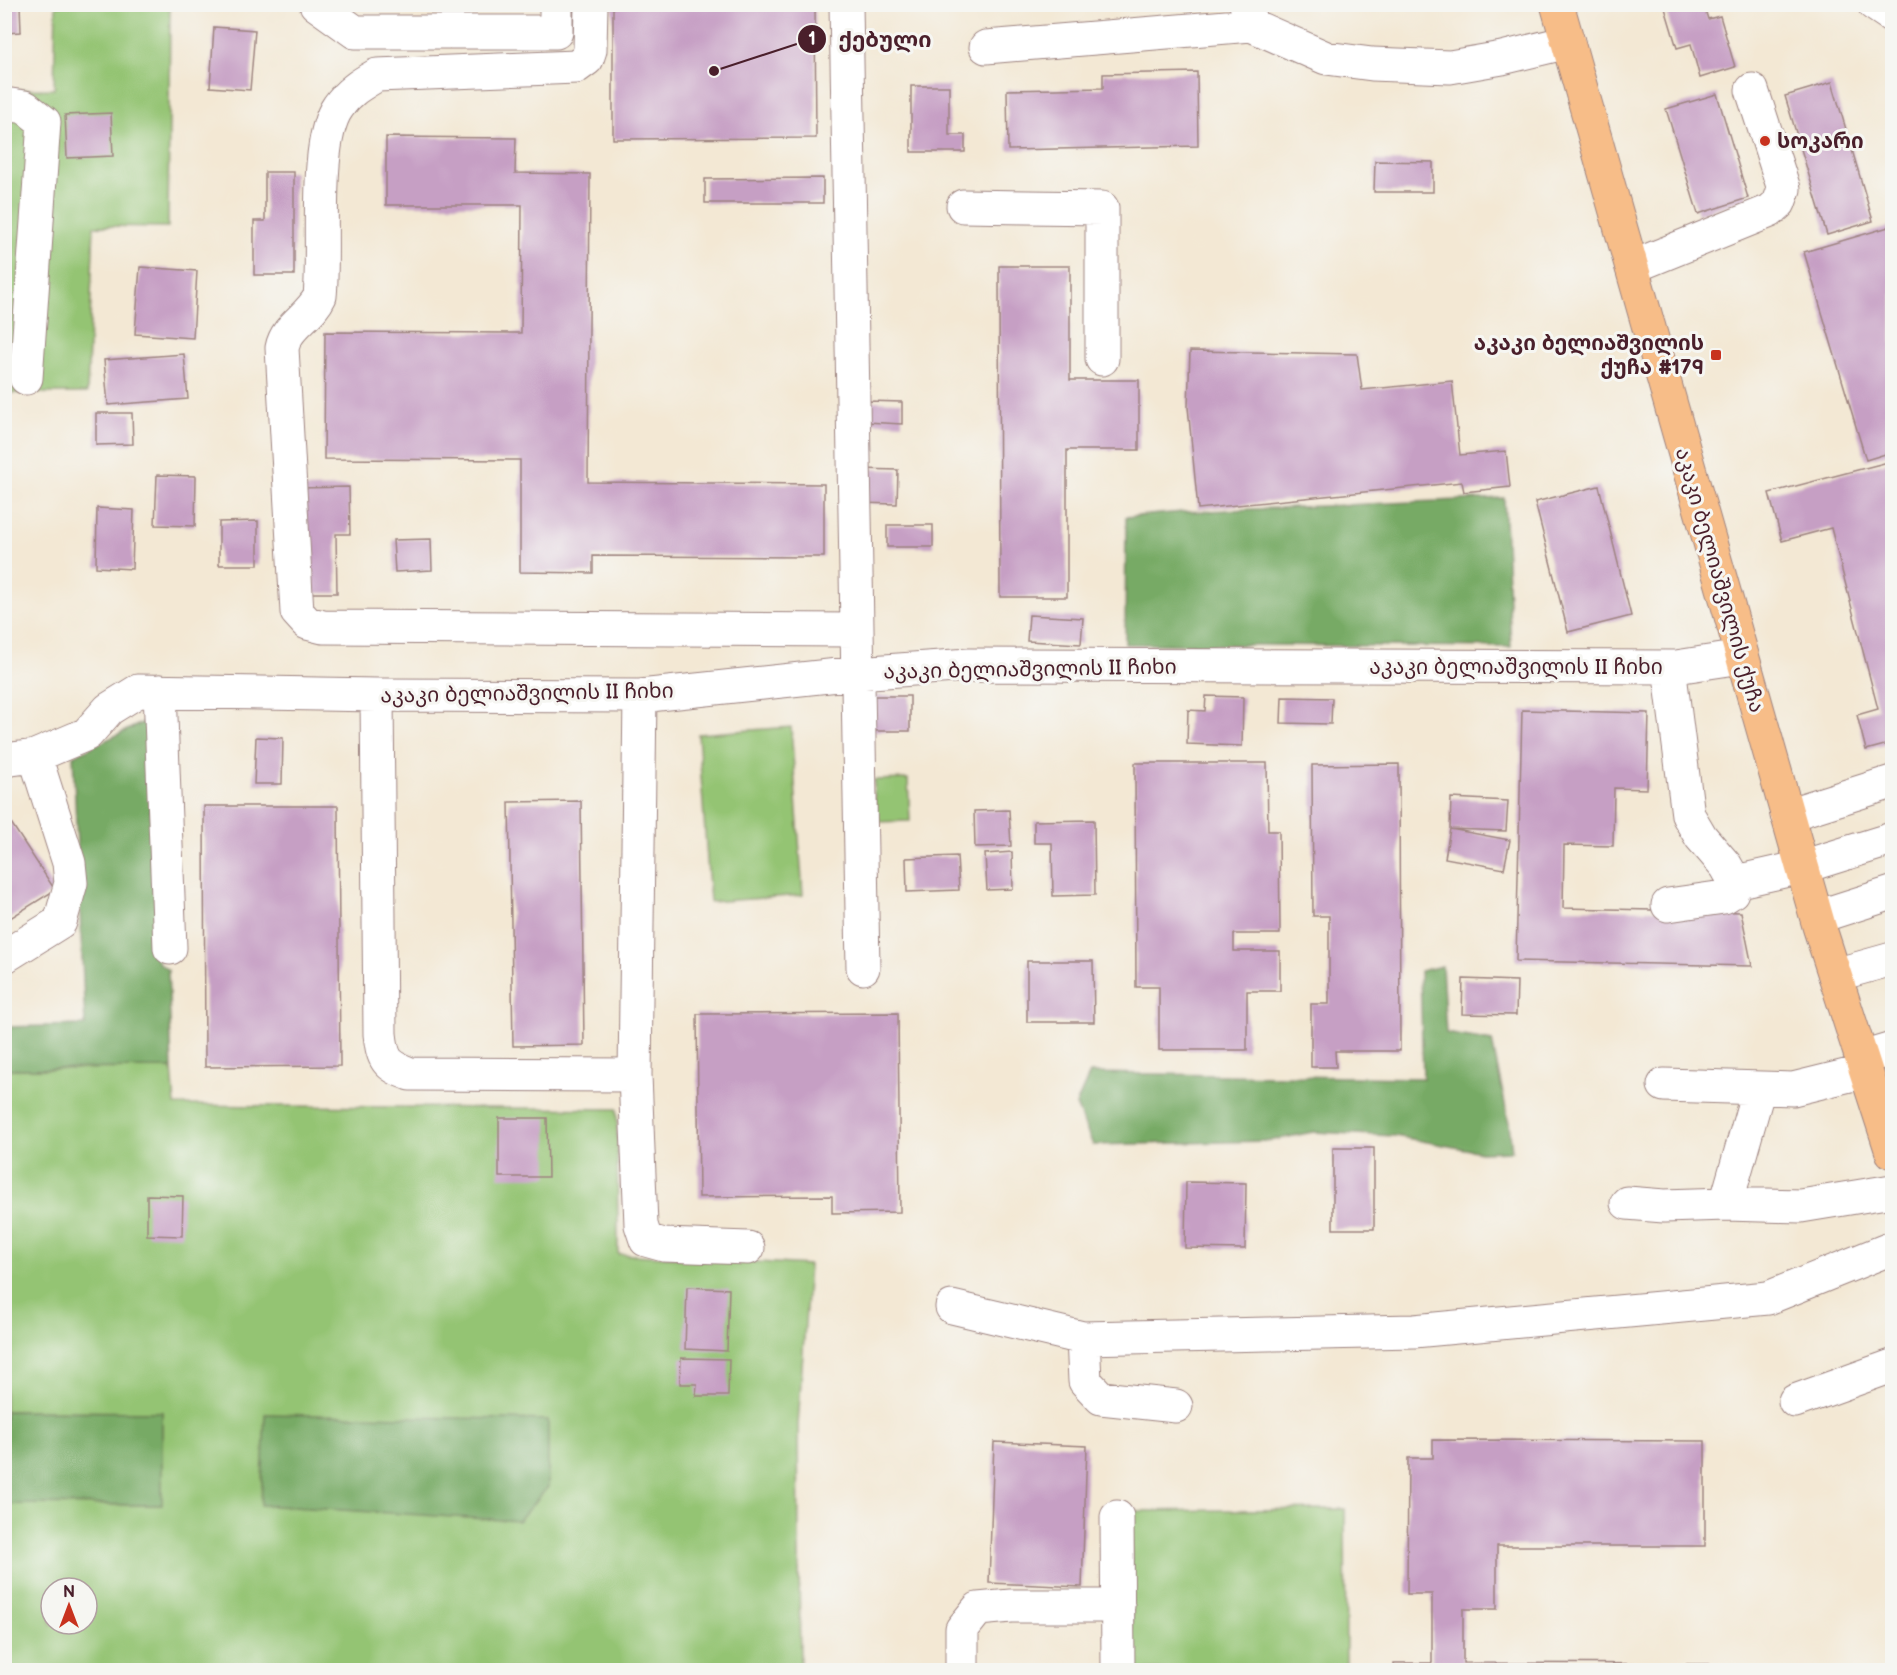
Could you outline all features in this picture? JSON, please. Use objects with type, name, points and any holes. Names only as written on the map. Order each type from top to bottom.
[{"type":"main road","name":"აკაკი ბელიაშვილის ქუჩა","points":[[1557,4],[1802,867],[1893,1152]]},
{"type":"street","points":[[316,4],[355,32],[556,32],[556,4]]},
{"type":"street","points":[[591,4],[590,50],[587,59],[576,67],[376,75],[355,87],[336,109],[324,144],[320,296],[316,304],[286,334],[282,348],[297,612],[307,623],[323,627],[856,630]]},
{"type":"street","points":[[846,4],[863,968]]},
{"type":"street","points":[[1874,4],[1893,16]]},
{"type":"street","points":[[986,47],[1248,15],[1326,58],[1372,64],[1450,67],[1502,58],[1568,42]]},
{"type":"street","points":[[1632,267],[1770,210],[1779,203],[1784,189],[1752,90]]},
{"type":"street","points":[[4,104],[25,107],[44,122],[26,378]]},
{"type":"street","points":[[963,206],[1102,208],[1102,359]]},
{"type":"street","name":"აკაკი ბელიაშვილის II ჩიხი","points":[[149,691],[639,696],[857,673],[969,665],[1669,667],[1742,657]]},
{"type":"street","points":[[1668,905],[1724,897],[1732,892],[1735,882],[1726,866],[1701,837],[1688,815],[1669,667]]},
{"type":"street","points":[[4,957],[60,922],[71,883],[69,863],[20,758],[87,734],[109,709],[149,691],[170,948]]},
{"type":"street","points":[[377,695],[382,1053],[392,1067],[410,1074],[635,1075]]},
{"type":"street","points":[[639,696],[635,1075],[641,1225],[646,1240],[664,1245],[748,1248]]},
{"type":"street","points":[[1787,815],[1893,782]]},
{"type":"street","points":[[1735,882],[1802,867],[1893,839]]},
{"type":"street","points":[[1817,917],[1893,893]]},
{"type":"street","points":[[1835,975],[1893,959]]},
{"type":"street","points":[[1664,1085],[1793,1089],[1864,1064],[1893,1049]]},
{"type":"street","points":[[1726,1204],[1759,1088]]},
{"type":"street","points":[[1627,1203],[1664,1206],[1726,1204],[1801,1206],[1893,1191]]},
{"type":"street","points":[[952,1307],[1083,1338],[1414,1331],[1768,1298],[1893,1248]]},
{"type":"street","points":[[1083,1338],[1085,1381],[1101,1398],[1176,1406]]},
{"type":"street","points":[[1795,1401],[1893,1366]]},
{"type":"street","points":[[1117,1517],[1118,1671]]},
{"type":"street","points":[[962,1671],[962,1629],[978,1609],[1011,1606],[1118,1606]]},
{"type":"green space","points":[[56,5],[170,5],[168,227],[94,226],[87,393],[5,393],[4,90],[54,89]]},
{"type":"green space","points":[[1504,498],[1511,647],[1125,644],[1126,517],[1183,512]]},
{"type":"green space","points":[[146,721],[158,962],[168,970],[172,1068],[5,1069],[4,1027],[85,1025],[73,756]]},
{"type":"green space","points":[[791,727],[803,895],[710,902],[698,734]]},
{"type":"green space","points":[[908,779],[910,821],[875,822],[874,780]]},
{"type":"green space","points":[[1442,966],[1446,1033],[1492,1041],[1509,1123],[1512,1151],[1481,1152],[1395,1136],[1313,1132],[1269,1141],[1093,1145],[1076,1105],[1090,1073],[1423,1078],[1420,971]]},
{"type":"green space","points":[[172,1068],[175,1105],[617,1109],[618,1254],[809,1265],[798,1426],[800,1670],[5,1670],[5,1504],[161,1505],[162,1412],[5,1411],[4,1069]]},
{"type":"green space","points":[[5,1411],[162,1412],[162,1505],[5,1504]]},
{"type":"green space","points":[[265,1414],[548,1420],[548,1487],[518,1521],[261,1505]]},
{"type":"green space","points":[[1345,1509],[1346,1670],[1132,1670],[1131,1511]]},
{"type":"building","points":[[4,4],[20,4],[21,32],[4,33]]},
{"type":"building","points":[[384,4],[532,4],[532,7],[384,7]]},
{"type":"building","points":[[613,4],[815,4],[816,138],[613,139]]},
{"type":"building","points":[[1679,4],[1703,4],[1708,19],[1720,16],[1735,67],[1700,78],[1691,44],[1677,48],[1665,8]]},
{"type":"building","points":[[214,27],[255,30],[250,90],[210,87]]},
{"type":"building","points":[[1197,72],[1198,146],[1008,150],[1007,90],[1103,88],[1103,74]]},
{"type":"building","points":[[1832,82],[1873,221],[1827,235],[1785,96]]},
{"type":"building","points":[[911,86],[949,86],[949,135],[965,135],[965,152],[911,152]]},
{"type":"building","points":[[1717,94],[1748,198],[1698,214],[1666,109]]},
{"type":"building","points":[[111,113],[113,156],[67,158],[65,115]]},
{"type":"building","points":[[386,137],[516,138],[515,173],[590,174],[588,482],[824,484],[824,557],[593,556],[593,573],[520,572],[520,460],[324,459],[325,332],[521,333],[522,205],[386,205]]},
{"type":"building","points":[[1375,161],[1433,162],[1433,192],[1374,192]]},
{"type":"building","points":[[265,172],[294,172],[294,275],[254,275],[254,221],[265,221]]},
{"type":"building","points":[[823,178],[823,203],[705,203],[705,179]]},
{"type":"building","points":[[1892,226],[1892,452],[1866,460],[1804,252]]},
{"type":"building","points":[[999,266],[1070,266],[1070,380],[1139,380],[1139,450],[1067,450],[1067,597],[1000,597]]},
{"type":"building","points":[[140,267],[197,271],[193,338],[135,334]]},
{"type":"building","points":[[1190,351],[1357,354],[1362,390],[1452,381],[1460,455],[1506,451],[1510,487],[1464,492],[1462,482],[1198,509],[1188,407]]},
{"type":"building","points":[[184,354],[188,399],[108,405],[104,360]]},
{"type":"building","points":[[867,401],[902,402],[902,424],[866,422]]},
{"type":"building","points":[[96,413],[132,413],[133,444],[96,445]]},
{"type":"building","points":[[1892,461],[1892,743],[1866,750],[1857,715],[1878,709],[1831,528],[1782,541],[1769,493]]},
{"type":"building","points":[[860,469],[898,470],[897,504],[859,503]]},
{"type":"building","points":[[157,475],[196,476],[195,526],[155,525]]},
{"type":"building","points":[[1599,486],[1631,616],[1568,632],[1535,502]]},
{"type":"building","points":[[349,487],[350,534],[336,534],[337,593],[300,593],[298,488]]},
{"type":"building","points":[[97,508],[134,510],[132,569],[96,567]]},
{"type":"building","points":[[258,521],[258,565],[219,565],[219,522]]},
{"type":"building","points":[[887,525],[933,525],[933,547],[887,547]]},
{"type":"building","points":[[431,539],[432,570],[395,572],[393,540]]},
{"type":"building","points":[[1029,615],[1083,618],[1081,644],[1027,641]]},
{"type":"building","points":[[864,696],[910,696],[910,731],[864,731]]},
{"type":"building","points":[[1206,696],[1243,697],[1242,746],[1187,744],[1188,710],[1205,711]]},
{"type":"building","points":[[1282,697],[1332,698],[1331,724],[1281,723]]},
{"type":"building","points":[[1522,710],[1649,713],[1647,789],[1614,788],[1613,846],[1564,845],[1563,908],[1741,912],[1752,966],[1516,961]]},
{"type":"building","points":[[256,737],[283,738],[282,784],[254,784]]},
{"type":"building","points":[[1135,763],[1267,763],[1268,831],[1279,831],[1280,934],[1234,934],[1234,951],[1280,951],[1280,991],[1247,991],[1247,1050],[1159,1050],[1159,987],[1136,987]]},
{"type":"building","points":[[1399,764],[1400,1051],[1335,1051],[1336,1067],[1311,1067],[1311,1004],[1329,1004],[1329,916],[1313,916],[1312,765]]},
{"type":"building","points":[[1451,798],[1508,801],[1506,831],[1450,829]]},
{"type":"building","points":[[581,801],[584,1045],[513,1046],[509,802]]},
{"type":"building","points":[[204,806],[338,806],[340,1066],[205,1067]]},
{"type":"building","points":[[1009,810],[1011,846],[975,847],[974,811]]},
{"type":"building","points":[[4,812],[55,890],[4,922]]},
{"type":"building","points":[[1094,820],[1095,895],[1053,896],[1052,843],[1034,843],[1034,821]]},
{"type":"building","points":[[1450,829],[1510,840],[1504,869],[1445,858]]},
{"type":"building","points":[[1012,852],[1013,889],[987,890],[985,854]]},
{"type":"building","points":[[957,856],[959,890],[907,892],[906,858]]},
{"type":"building","points":[[1027,961],[1093,961],[1094,1022],[1027,1022]]},
{"type":"building","points":[[1463,979],[1517,981],[1516,1015],[1462,1014]]},
{"type":"building","points":[[898,1013],[900,1212],[832,1213],[832,1196],[699,1197],[697,1014]]},
{"type":"building","points":[[499,1118],[547,1118],[548,1177],[499,1177]]},
{"type":"building","points":[[1333,1148],[1374,1148],[1374,1229],[1333,1229]]},
{"type":"building","points":[[1186,1182],[1246,1183],[1245,1249],[1185,1248]]},
{"type":"building","points":[[147,1195],[183,1196],[182,1236],[147,1235]]},
{"type":"building","points":[[687,1287],[729,1289],[727,1351],[685,1349]]},
{"type":"building","points":[[681,1358],[729,1359],[728,1396],[696,1396],[697,1384],[680,1384]]},
{"type":"building","points":[[1433,1440],[1705,1441],[1705,1546],[1497,1546],[1497,1609],[1463,1609],[1463,1663],[1709,1664],[1709,1670],[1394,1670],[1394,1663],[1432,1663],[1432,1594],[1407,1594],[1408,1458],[1433,1458]]},
{"type":"building","points":[[994,1442],[1087,1446],[1082,1587],[989,1583]]},
{"type":"place","name":"ქებული","points":[[714,71]]},
{"type":"place","name":"სოკარი","points":[[1765,141]]},
{"type":"place","name":"აკაკი ბელიაშვილის ქუჩა #179","points":[[1716,355]]}]
